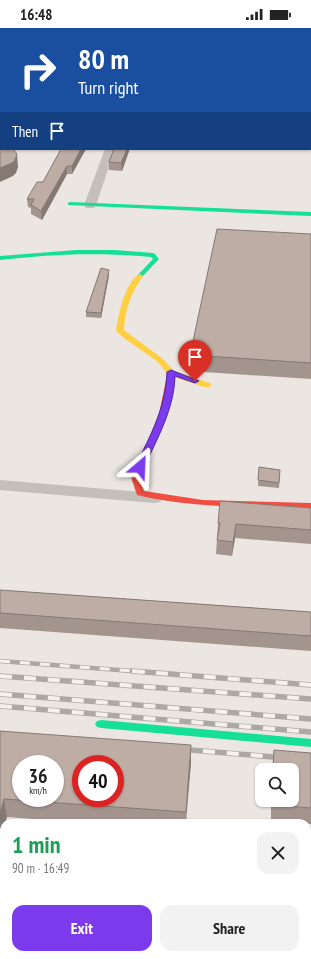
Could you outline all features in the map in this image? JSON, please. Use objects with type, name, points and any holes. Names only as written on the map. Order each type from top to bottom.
[{"type":"street","points":[[90,205],[110,150]]},
{"type":"street","points":[[70,204],[311,214]]},
{"type":"street","points":[[0,258],[81,251],[127,251],[153,255],[156,259],[132,284],[124,299],[120,316],[120,331],[129,340],[165,363],[171,372],[207,385]]},
{"type":"street","points":[[159,498],[140,493],[135,477],[164,415],[170,392],[171,372]]},
{"type":"street","points":[[0,485],[216,503],[311,506]]},
{"type":"street","points":[[101,724],[311,743]]},
{"type":"building","points":[[0,150],[14,150],[17,154],[15,160],[12,163],[0,168]]},
{"type":"building","points":[[60,150],[80,150],[72,166],[67,166],[41,211],[31,205],[34,199],[27,199],[37,182],[43,182]]},
{"type":"building","points":[[114,150],[127,150],[121,163],[109,162]]},
{"type":"building","points":[[217,229],[311,234],[311,363],[190,355]]},
{"type":"building","points":[[101,268],[109,270],[101,313],[86,312]]},
{"type":"building","points":[[259,467],[280,470],[279,483],[258,480]]},
{"type":"building","points":[[220,501],[311,508],[311,530],[236,524],[233,542],[217,540],[220,523],[218,523]]},
{"type":"building","points":[[0,590],[311,612],[311,636],[0,613]]},
{"type":"building","points":[[0,731],[191,745],[186,812],[116,807],[124,807],[124,755],[72,755],[72,804],[64,803],[64,755],[12,755],[12,800],[4,799],[0,813]]},
{"type":"building","points":[[274,750],[311,753],[311,808],[298,807],[299,763],[273,763]]},
{"type":"railway","points":[[0,661],[138,671]]},
{"type":"railway","points":[[132,671],[138,671]]},
{"type":"railway","points":[[138,671],[145,672]]},
{"type":"railway","points":[[138,671],[311,685]]},
{"type":"railway","points":[[0,676],[311,699]]},
{"type":"railway","points":[[0,694],[311,719]]},
{"type":"railway","points":[[0,706],[311,732]]},
{"type":"railway","points":[[179,749],[285,758]]},
{"type":"traffic: fast","points":[[70,204],[311,214]]},
{"type":"traffic: fast","points":[[0,258],[76,252],[115,252],[153,255],[156,259],[140,276]]},
{"type":"traffic: fast","points":[[101,724],[311,743]]},
{"type":"traffic: slow","points":[[140,276],[135,282],[125,302],[120,331],[126,337],[161,361],[171,373],[207,385]]},
{"type":"traffic: jam","points":[[171,373],[170,388],[159,427],[135,477],[140,493],[182,501],[225,504],[311,506]]},
{"type":"route","points":[[140,467],[164,415],[170,392],[171,372],[195,381]]}]
